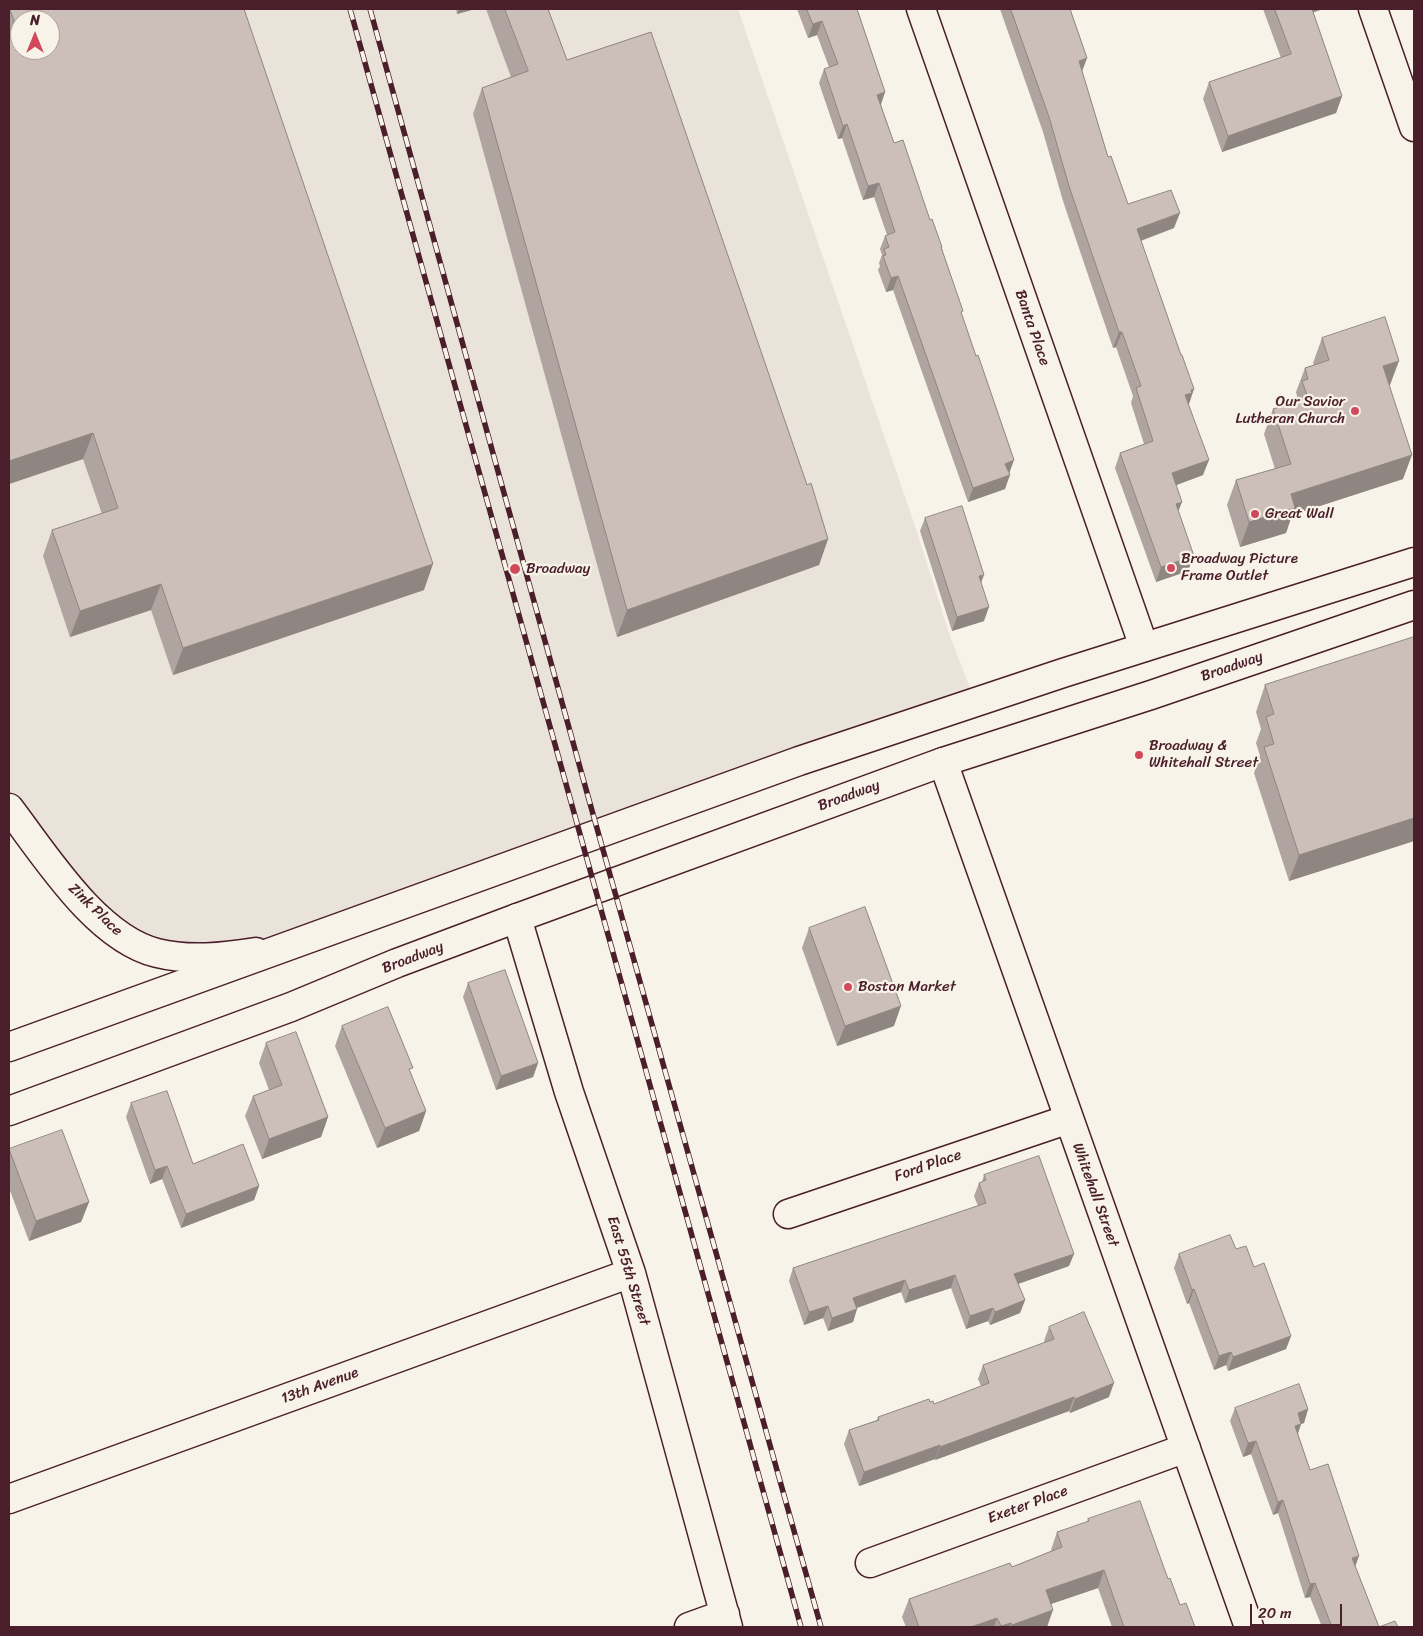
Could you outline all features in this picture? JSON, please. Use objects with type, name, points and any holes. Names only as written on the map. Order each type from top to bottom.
[{"type":"street","name":"Banta Place","points":[[921,9],[1144,647]]},
{"type":"street","points":[[1373,9],[1414,127]]},
{"type":"street","points":[[9,1047],[304,942],[799,761],[930,716],[1414,562]]},
{"type":"street","name":"Broadway","points":[[9,1112],[291,1007],[397,963],[517,918],[943,762],[1151,695],[1414,606]]},
{"type":"street","name":"Whitehall Street","points":[[943,762],[1249,1627]]},
{"type":"street","name":"Zink Place","points":[[9,808],[76,895],[98,918],[125,940],[156,953],[192,957],[228,956],[264,951],[304,942]]},
{"type":"street","name":"East 55th Street","points":[[517,918],[569,1092],[631,1273],[726,1621]]},
{"type":"street","name":"Ford Place","points":[[788,1214],[1069,1119]]},
{"type":"street","name":"13th Avenue","points":[[9,1499],[631,1273]]},
{"type":"street","name":"Exeter Place","points":[[870,1563],[1186,1448]]},
{"type":"street","points":[[689,1627],[726,1621]]},
{"type":"shaded area","points":[[9,9],[738,9],[915,526],[950,636],[975,701],[264,951],[125,939],[9,808]]},
{"type":"building","points":[[10,9],[244,9],[433,564],[183,648],[161,584],[80,611],[52,530],[118,508],[93,433],[9,461],[9,39],[10,60],[60,60],[60,10]]},
{"type":"building","points":[[505,9],[548,9],[567,60],[651,32],[807,485],[811,483],[828,539],[627,610],[482,88],[528,71]]},
{"type":"building","points":[[807,9],[857,9],[885,92],[877,95],[894,143],[903,140],[930,220],[932,219],[942,247],[976,356],[978,355],[1014,460],[1005,464],[1010,475],[973,488],[898,276],[891,278],[883,256],[886,255],[884,249],[889,247],[885,236],[895,232],[879,183],[868,186],[847,124],[843,126],[824,69],[838,64],[822,21],[813,24]]},
{"type":"building","points":[[1011,9],[1070,9],[1087,58],[1079,61],[1108,157],[1111,156],[1128,204],[1171,190],[1180,213],[1137,229],[1194,389],[1191,390],[1192,393],[1185,395],[1209,460],[1172,473],[1182,502],[1176,504],[1194,556],[1161,567],[1120,453],[1153,441],[1136,388],[1141,386],[1122,332],[1119,332],[1091,251],[1069,186],[1049,117]]},
{"type":"building","points":[[1275,9],[1312,9],[1342,96],[1228,136],[1209,82],[1291,54]]},
{"type":"building","points":[[1385,317],[1399,361],[1383,366],[1412,455],[1291,494],[1295,508],[1249,522],[1236,480],[1291,464],[1273,409],[1308,398],[1302,381],[1308,379],[1305,368],[1329,360],[1322,338]]},
{"type":"building","points":[[962,506],[984,575],[979,576],[989,607],[957,617],[925,518]]},
{"type":"building","points":[[1414,637],[1414,818],[1299,855],[1264,747],[1274,744],[1266,717],[1274,714],[1265,685]]},
{"type":"building","name":"Boston Market","points":[[865,907],[901,1006],[845,1026],[809,928]]},
{"type":"building","points":[[505,970],[538,1063],[501,1076],[468,983]]},
{"type":"building","points":[[388,1007],[413,1068],[409,1069],[426,1111],[385,1128],[342,1026]]},
{"type":"building","points":[[296,1032],[328,1117],[269,1139],[253,1096],[282,1085],[266,1043]]},
{"type":"building","points":[[167,1091],[193,1164],[243,1144],[259,1186],[186,1214],[167,1166],[155,1170],[131,1103]]},
{"type":"building","points":[[62,1130],[89,1202],[36,1221],[9,1149]]},
{"type":"building","points":[[1039,1156],[1074,1254],[1014,1274],[1025,1300],[995,1312],[993,1308],[970,1316],[955,1275],[909,1290],[905,1280],[853,1298],[857,1309],[832,1318],[828,1306],[809,1312],[793,1268],[986,1203],[979,1183],[986,1180],[984,1175]]},
{"type":"building","points":[[1230,1235],[1236,1249],[1246,1246],[1254,1267],[1264,1263],[1291,1336],[1233,1357],[1231,1352],[1219,1356],[1179,1254]]},
{"type":"building","points":[[1084,1312],[1114,1383],[1075,1399],[1074,1397],[940,1447],[940,1445],[864,1472],[849,1430],[879,1420],[878,1417],[929,1399],[934,1404],[989,1383],[983,1365],[1054,1339],[1049,1327]]},
{"type":"building","points":[[1299,1384],[1308,1409],[1298,1413],[1301,1424],[1295,1426],[1310,1470],[1328,1464],[1359,1556],[1352,1558],[1379,1627],[1332,1627],[1315,1583],[1310,1584],[1283,1500],[1278,1502],[1256,1441],[1248,1443],[1235,1408]]},
{"type":"building","points":[[1140,1501],[1168,1579],[1170,1578],[1180,1605],[1186,1603],[1195,1627],[1124,1627],[1104,1570],[1046,1590],[1053,1610],[1012,1625],[1011,1623],[1001,1626],[997,1618],[971,1627],[919,1627],[909,1599],[1010,1563],[1012,1567],[1062,1547],[1057,1532]]},
{"type":"building","points":[[1395,1621],[1398,1627],[1379,1627]]},
{"type":"railway","points":[[350,9],[801,1627]]},
{"type":"railway","points":[[370,9],[821,1627]]},
{"type":"place","name":"Our Savior Lutheran Church","points":[[1355,411]]},
{"type":"place","name":"Great Wall","points":[[1255,514]]},
{"type":"place","name":"Broadway Picture Frame Outlet","points":[[1171,568]]},
{"type":"place","name":"Broadway","points":[[515,569]]},
{"type":"place","name":"Broadway & Whitehall Street","points":[[1139,755]]},
{"type":"place","name":"Boston Market","points":[[848,987]]}]
